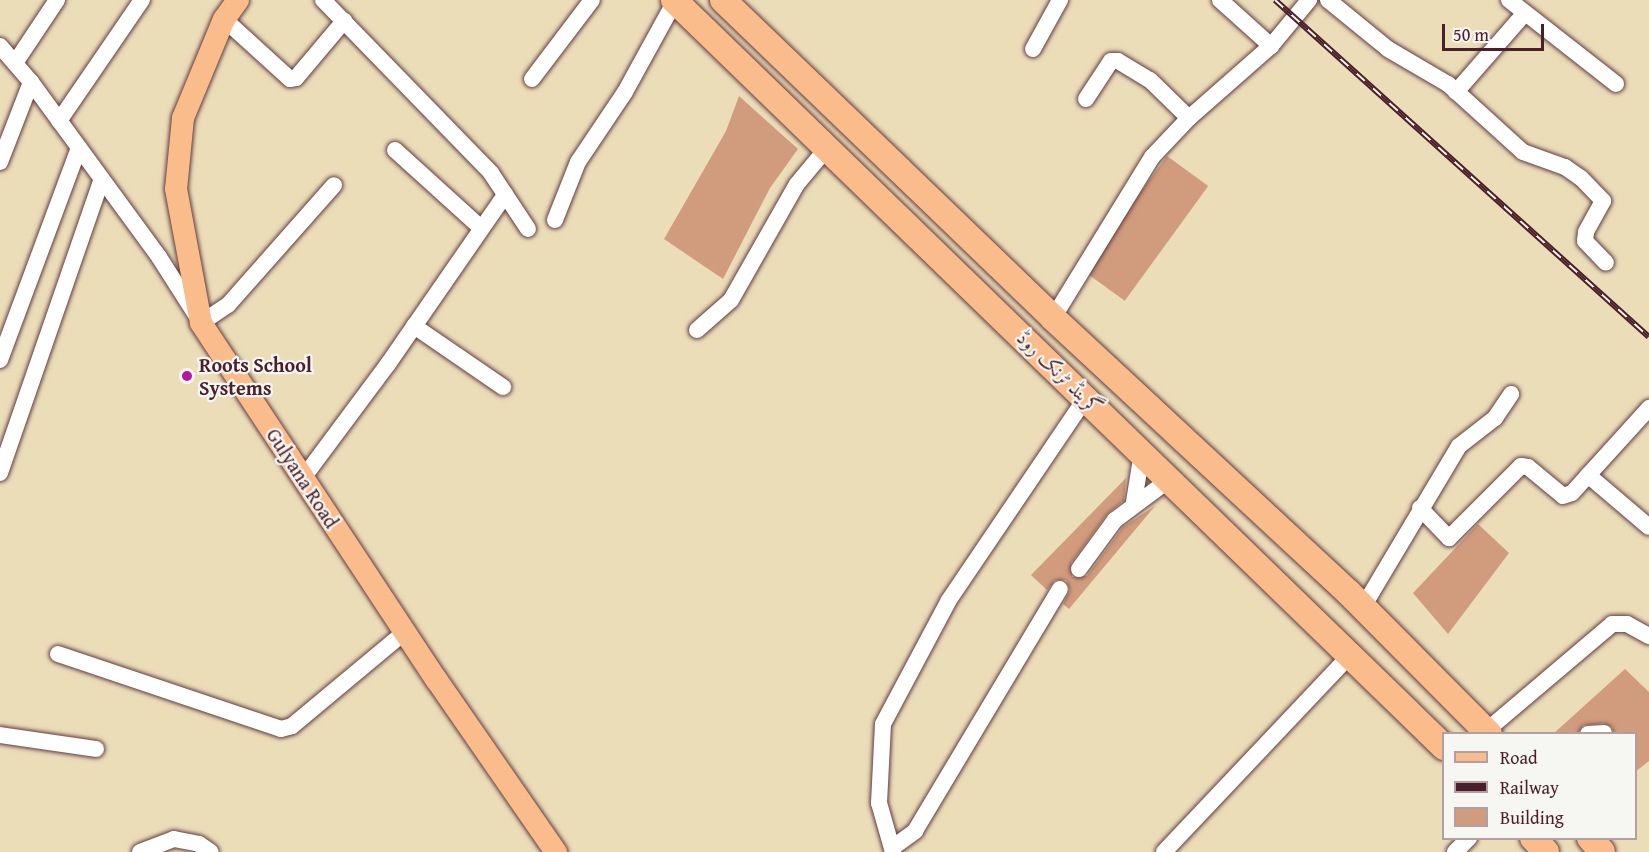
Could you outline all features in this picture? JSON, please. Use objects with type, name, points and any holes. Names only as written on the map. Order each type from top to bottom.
[{"type":"highway","name":"گرینڈ ٹرنک روڈ","points":[[675,1],[1030,343],[1442,746]]},
{"type":"highway","name":"گرینڈ ٹرنک روڈ","points":[[734,4],[1053,318],[1363,607],[1487,732]]},
{"type":"highway","points":[[1030,343],[1053,318]]},
{"type":"highway","points":[[1535,840],[1546,852]]},
{"type":"highway","points":[[1592,840],[1602,852]]},
{"type":"main road","name":"Gulyana Road","points":[[238,0],[224,19],[183,118],[176,189],[201,323],[405,632],[556,852]]},
{"type":"street","points":[[15,63],[57,0]]},
{"type":"street","points":[[59,121],[142,0]]},
{"type":"street","points":[[323,0],[491,174],[528,229]]},
{"type":"street","points":[[532,79],[592,0]]},
{"type":"street","points":[[1033,50],[1060,0]]},
{"type":"street","points":[[1220,0],[1271,46]]},
{"type":"street","points":[[1053,318],[1152,157],[1189,118],[1271,46],[1309,0]]},
{"type":"street","points":[[1328,0],[1388,49],[1435,75],[1523,152],[1565,167],[1581,177],[1603,201],[1586,232],[1586,242],[1606,263]]},
{"type":"street","points":[[1509,0],[1616,84]]},
{"type":"street","points":[[555,220],[578,162],[625,92],[675,1]]},
{"type":"street","points":[[1456,92],[1524,14]]},
{"type":"street","points":[[224,19],[290,79],[296,78],[344,21]]},
{"type":"street","points":[[0,46],[31,81],[201,323],[228,305],[334,185]]},
{"type":"street","points":[[1086,99],[1111,61],[1118,60],[1150,80],[1189,118]]},
{"type":"street","points":[[0,162],[31,81]]},
{"type":"street","points":[[698,330],[731,300],[797,184],[827,147]]},
{"type":"street","points":[[0,360],[79,148]]},
{"type":"street","points":[[394,150],[480,228]]},
{"type":"street","points":[[0,473],[102,179]]},
{"type":"street","points":[[303,478],[414,326],[505,195]]},
{"type":"street","points":[[414,326],[503,387]]},
{"type":"street","points":[[1363,607],[1459,446],[1495,418],[1511,394]]},
{"type":"street","points":[[1060,589],[915,831],[893,850],[879,803],[883,724],[949,600],[1086,398]]},
{"type":"street","points":[[1420,508],[1449,538],[1521,466],[1528,466],[1563,496],[1572,493],[1649,408]]},
{"type":"street","points":[[1134,502],[1142,452]]},
{"type":"street","points":[[1588,475],[1649,527]]},
{"type":"street","points":[[1079,569],[1115,519],[1134,502],[1170,479]]},
{"type":"street","points":[[1487,732],[1612,624],[1627,624],[1649,636]]},
{"type":"street","points":[[58,654],[281,729],[292,726],[405,632]]},
{"type":"street","points":[[1164,852],[1350,655]]},
{"type":"street","points":[[0,735],[96,749]]},
{"type":"street","points":[[140,852],[174,839],[199,844],[211,852]]},
{"type":"street","points":[[1455,852],[1467,840]]},
{"type":"building","points":[[739,96],[798,149],[770,188],[723,279],[664,239],[726,131]]},
{"type":"building","points":[[1167,156],[1208,186],[1125,301],[1084,271]]},
{"type":"building","points":[[1126,478],[1124,500],[1107,514],[1071,563],[1072,577],[1087,576],[1123,527],[1155,506],[1069,609],[1063,604],[1070,590],[1066,580],[1055,580],[1047,590],[1031,575]]},
{"type":"building","points":[[1478,524],[1509,553],[1448,634],[1413,593]]},
{"type":"building","points":[[1625,669],[1649,692],[1649,761],[1637,770],[1637,732],[1613,732],[1612,727],[1603,723],[1583,725],[1579,732],[1555,732]]},
{"type":"railway","points":[[1275,0],[1649,337]]},
{"type":"place","name":"Roots School Systems","points":[[187,376]]}]
